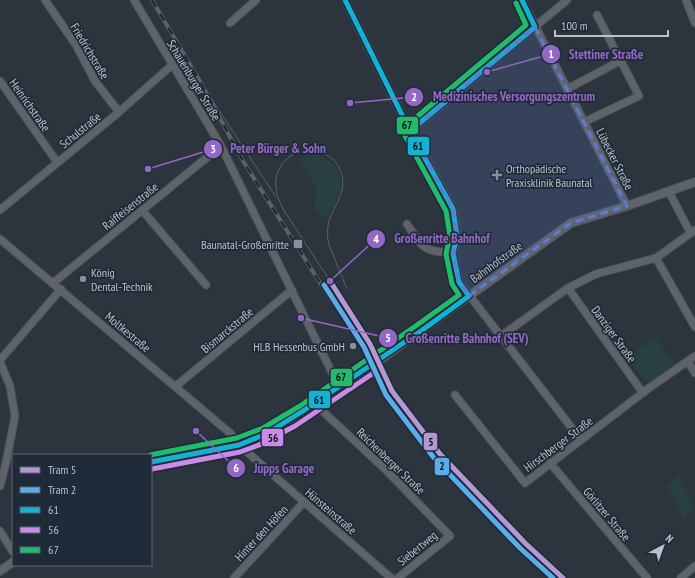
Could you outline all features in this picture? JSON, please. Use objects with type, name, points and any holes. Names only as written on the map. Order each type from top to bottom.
[{"type":"street","name":"Friedrichstraße","points":[[45,0],[76,45],[95,82],[119,112]]},
{"type":"street","name":"Schauenburger Straße","points":[[134,0],[221,146],[339,387]]},
{"type":"street","points":[[230,22],[256,0]]},
{"type":"street","points":[[345,0],[410,131],[453,210],[457,236],[453,253],[459,282],[581,440]]},
{"type":"street","name":"Lübecker Straße","points":[[522,0],[627,206]]},
{"type":"street","points":[[410,131],[566,0]]},
{"type":"street","points":[[686,0],[695,23]]},
{"type":"street","name":"Lübecker Straße","points":[[584,122],[639,96],[596,15]]},
{"type":"street","points":[[567,89],[620,61]]},
{"type":"street","name":"Schulstraße","points":[[0,210],[56,162],[119,112],[172,65]]},
{"type":"street","name":"Heinrichstraße","points":[[0,81],[56,162]]},
{"type":"street","name":"Raiffeisenstraße","points":[[53,283],[221,146]]},
{"type":"street","name":"Bahnhofstraße","points":[[152,462],[240,445],[251,441],[285,423],[384,357],[571,223],[627,206],[695,182]]},
{"type":"street","points":[[501,336],[568,288],[596,274],[656,258],[693,231],[669,192]]},
{"type":"street","points":[[142,210],[206,285]]},
{"type":"street","points":[[407,224],[418,242],[426,249],[433,252],[453,253]]},
{"type":"street","name":"Moltkestraße","points":[[0,239],[176,386],[230,433],[240,445]]},
{"type":"street","points":[[656,258],[695,327]]},
{"type":"street","name":"Danziger Straße","points":[[568,288],[643,393]]},
{"type":"street","points":[[0,486],[15,416],[10,386],[0,361],[61,289]]},
{"type":"street","name":"Bismarckstraße","points":[[176,386],[292,290]]},
{"type":"street","name":"Hirschberger Straße","points":[[455,395],[525,483],[643,393],[695,356]]},
{"type":"street","points":[[688,362],[695,373]]},
{"type":"street","name":"Reichenberger Straße","points":[[315,404],[387,471],[450,536]]},
{"type":"street","name":"Hünsteinstraße","points":[[240,445],[391,578]]},
{"type":"street","name":"Görlitzer Straße","points":[[550,464],[647,578]]},
{"type":"street","name":"Hinter den Höfen","points":[[234,578],[304,502]]},
{"type":"street","points":[[0,531],[12,550]]},
{"type":"street","name":"Siebertweg","points":[[398,578],[450,536]]},
{"type":"street","points":[[0,571],[12,563]]},
{"type":"street","points":[[681,578],[695,566]]},
{"type":"highlighted area","points":[[535,27],[627,206],[571,223],[469,296],[459,282],[453,253],[457,236],[453,209],[410,131]]},
{"type":"green space","points":[[310,152],[323,157],[330,162],[339,173],[341,179],[342,186],[340,194],[326,219],[315,209],[316,189],[302,160],[306,153]]},
{"type":"green space","points":[[654,336],[675,363],[651,382],[645,381],[626,357]]},
{"type":"green space","points":[[679,476],[695,510],[683,519],[667,485]]},
{"type":"tram line","points":[[201,83],[276,197]]},
{"type":"tram line","points":[[285,213],[276,190],[276,178],[283,163],[289,157],[305,151],[323,153],[334,161],[341,172],[343,185],[342,192],[329,221],[328,239],[347,289]]},
{"type":"tram line","points":[[283,209],[330,281]]},
{"type":"tram line","name":"5","points":[[330,281],[370,344],[392,391],[440,454],[525,543],[563,578]]},
{"type":"tram line","name":"2","points":[[324,285],[364,347],[386,395],[434,458],[520,548],[553,578]]},
{"type":"railway","points":[[152,0],[201,83],[243,161],[327,294],[357,336],[392,391]]},
{"type":"transit line","name":"61","points":[[345,0],[410,131],[453,209],[457,236],[453,253],[459,282],[469,296]]},
{"type":"transit line","name":"61","points":[[410,131],[535,27],[522,0]]},
{"type":"transit line","name":"67","points":[[152,455],[237,438],[263,428],[300,406],[459,295],[452,284],[446,254],[450,236],[446,211],[403,130],[526,25],[516,3]]},
{"type":"transit line","name":"61","points":[[152,462],[239,445],[266,434],[303,411],[421,331],[469,296]]},
{"type":"transit line","name":"56","points":[[152,469],[240,452],[259,445],[295,426],[378,370]]},
{"type":"place","name":"Stettiner Straße","points":[[487,72]]},
{"type":"place","name":"Medizinisches Versorgungszentrum","points":[[350,103]]},
{"type":"place","name":"Peter Bürger & Sohn","points":[[148,169]]},
{"type":"place","name":"Orthopädische Praxisklinik Baunatal","points":[[497,175]]},
{"type":"place","name":"Baunatal-Großenritte","points":[[298,244]]},
{"type":"place","name":"König Dental-Technik","points":[[83,279]]},
{"type":"place","name":"Großenritte Bahnhof","points":[[330,281]]},
{"type":"place","name":"Großenritte Bahnhof (SEV)","points":[[301,318]]},
{"type":"place","name":"HLB Hessenbus GmbH","points":[[353,346]]},
{"type":"place","name":"Jupps Garage","points":[[196,431]]}]
